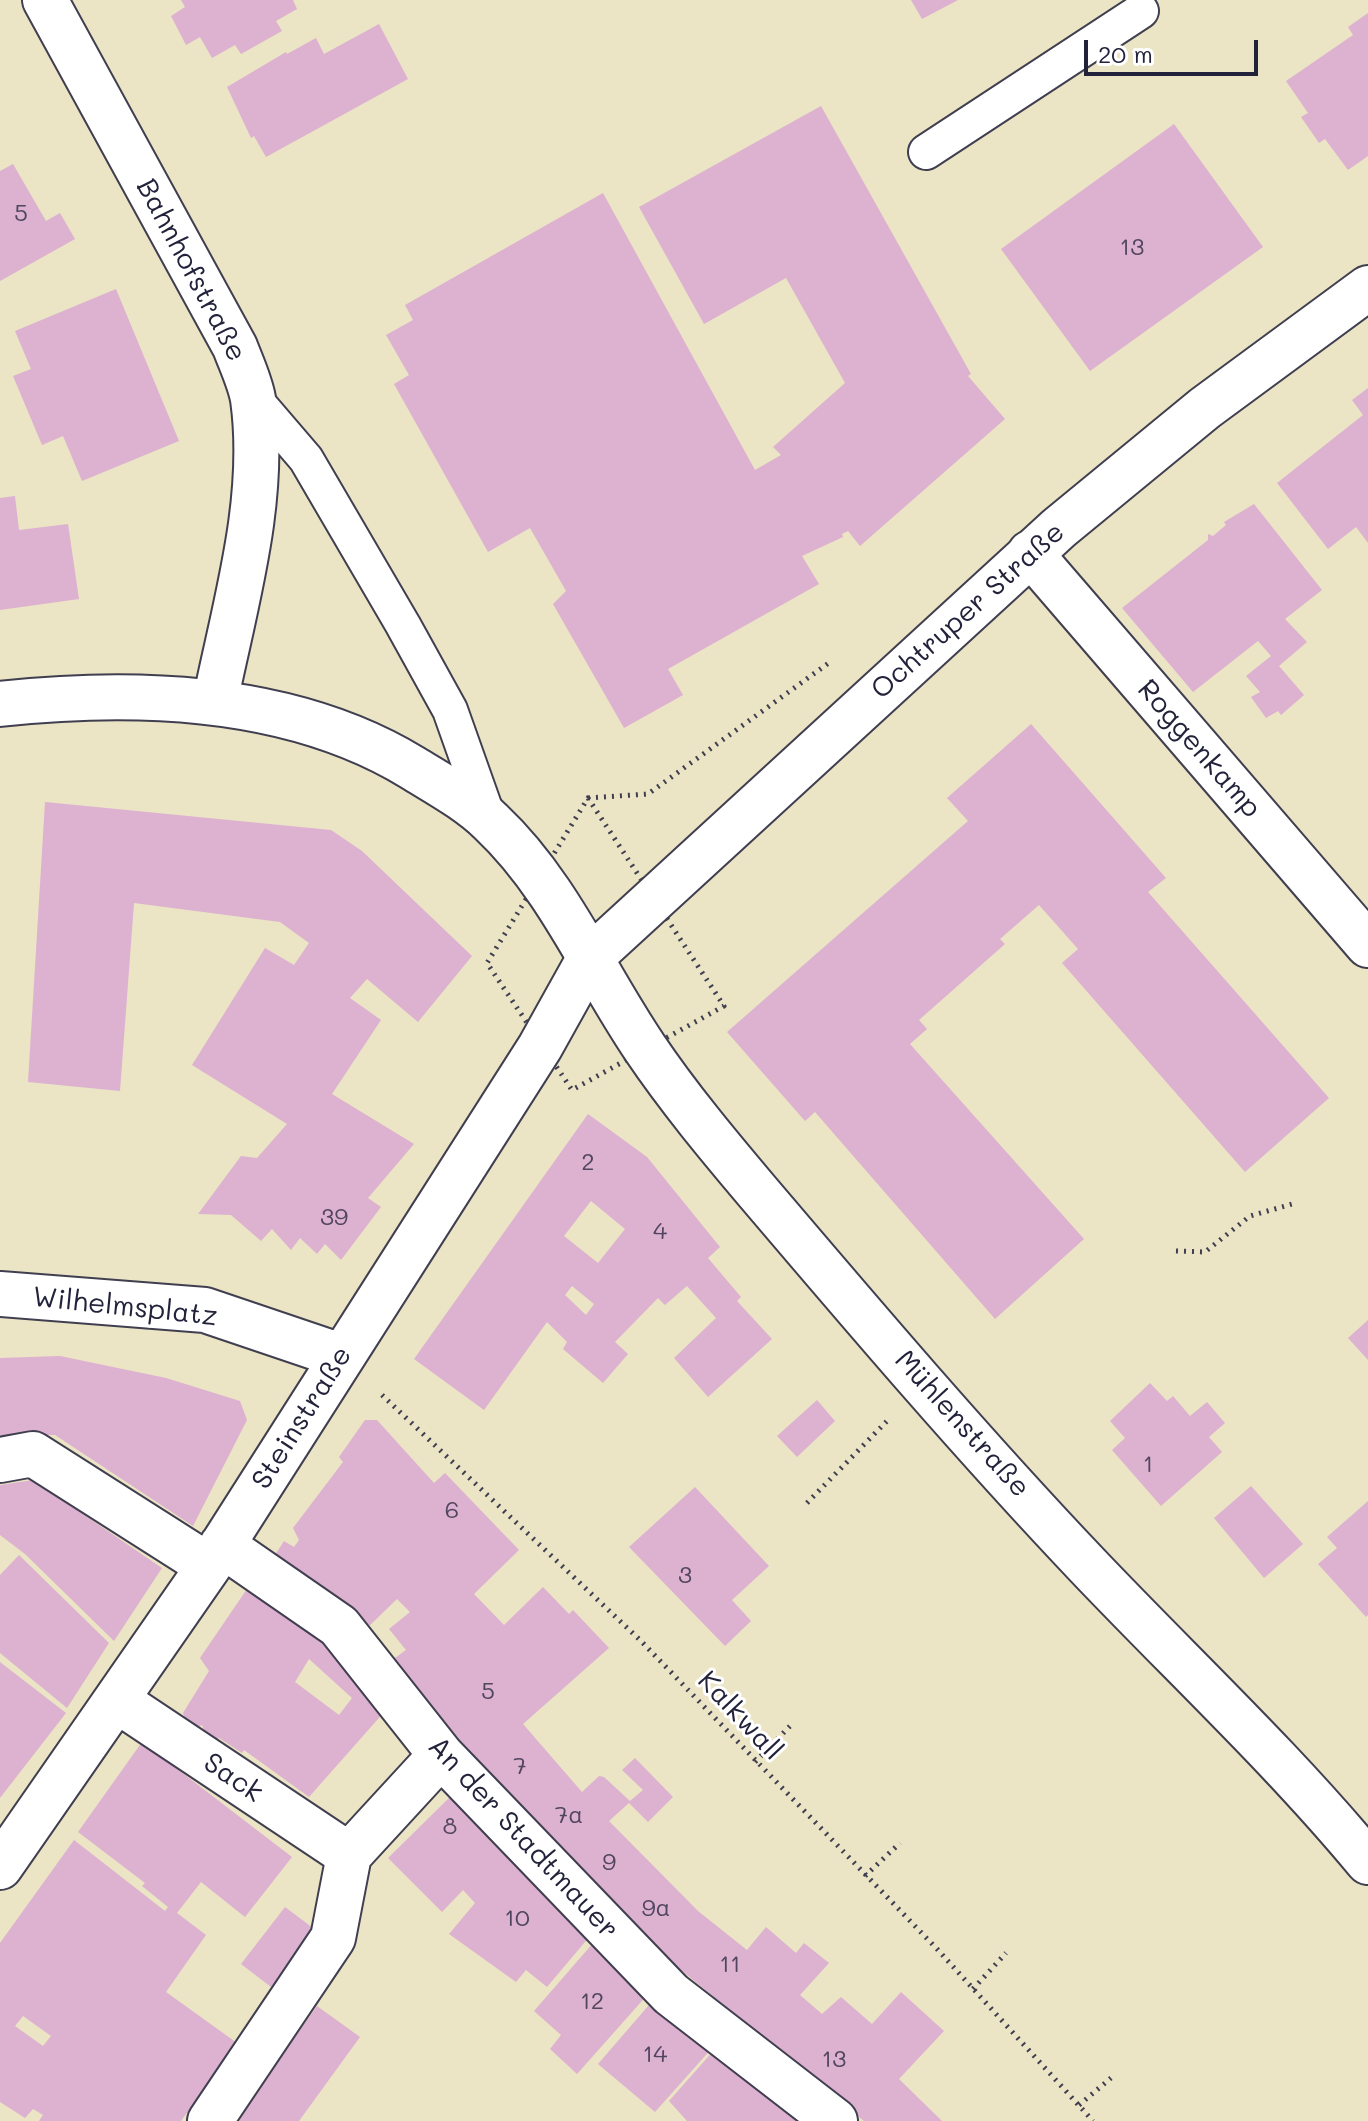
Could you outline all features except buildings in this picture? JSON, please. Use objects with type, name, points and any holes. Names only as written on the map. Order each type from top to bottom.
[{"type":"street","name":"Bahnhofstraße","points":[[45,0],[235,347],[252,396],[256,455],[253,513],[215,702]]},
{"type":"street","name":"Ochtruper Straße","points":[[589,959],[1030,553],[1205,408],[1368,288]]},
{"type":"street","name":"Roggenkamp","points":[[1030,553],[1368,945]]},
{"type":"street","name":"Mühlenstraße","points":[[0,704],[64,697],[215,702],[280,713],[346,735],[411,767],[489,820],[540,876],[647,1051],[753,1187],[1087,1565],[1301,1782],[1368,1862]]},
{"type":"street","name":"Steinstraße","points":[[0,1867],[216,1556],[540,1047],[589,959]]},
{"type":"street","name":"Wilhelmsplatz","points":[[0,1294],[205,1310],[341,1356]]},
{"type":"street","name":"An der Stadtmauer","points":[[0,1460],[33,1454],[339,1626],[441,1755],[671,1994],[835,2121]]},
{"type":"street","name":"Sack","points":[[118,1701],[349,1855]]},
{"type":"street","points":[[210,2121],[333,1938],[349,1855],[441,1755]]},
{"type":"lane","points":[[926,152],[1141,11]]},
{"type":"lane","points":[[252,396],[306,459],[403,625],[450,710],[489,820]]},
{"type":"path","points":[[588,798],[648,794],[842,653]]},
{"type":"path","points":[[540,876],[487,963],[540,1047]]},
{"type":"path","points":[[1176,1251],[1205,1252],[1250,1216],[1292,1204]]},
{"type":"path","name":"Kalkwall","points":[[341,1356],[641,1641],[973,1989],[1093,2121]]},
{"type":"path","points":[[807,1503],[925,1383]]},
{"type":"path","points":[[755,1762],[791,1725]]},
{"type":"path","points":[[865,1876],[900,1843]]},
{"type":"path","points":[[973,1989],[1006,1953]]},
{"type":"path","points":[[1079,2105],[1111,2078]]}]
